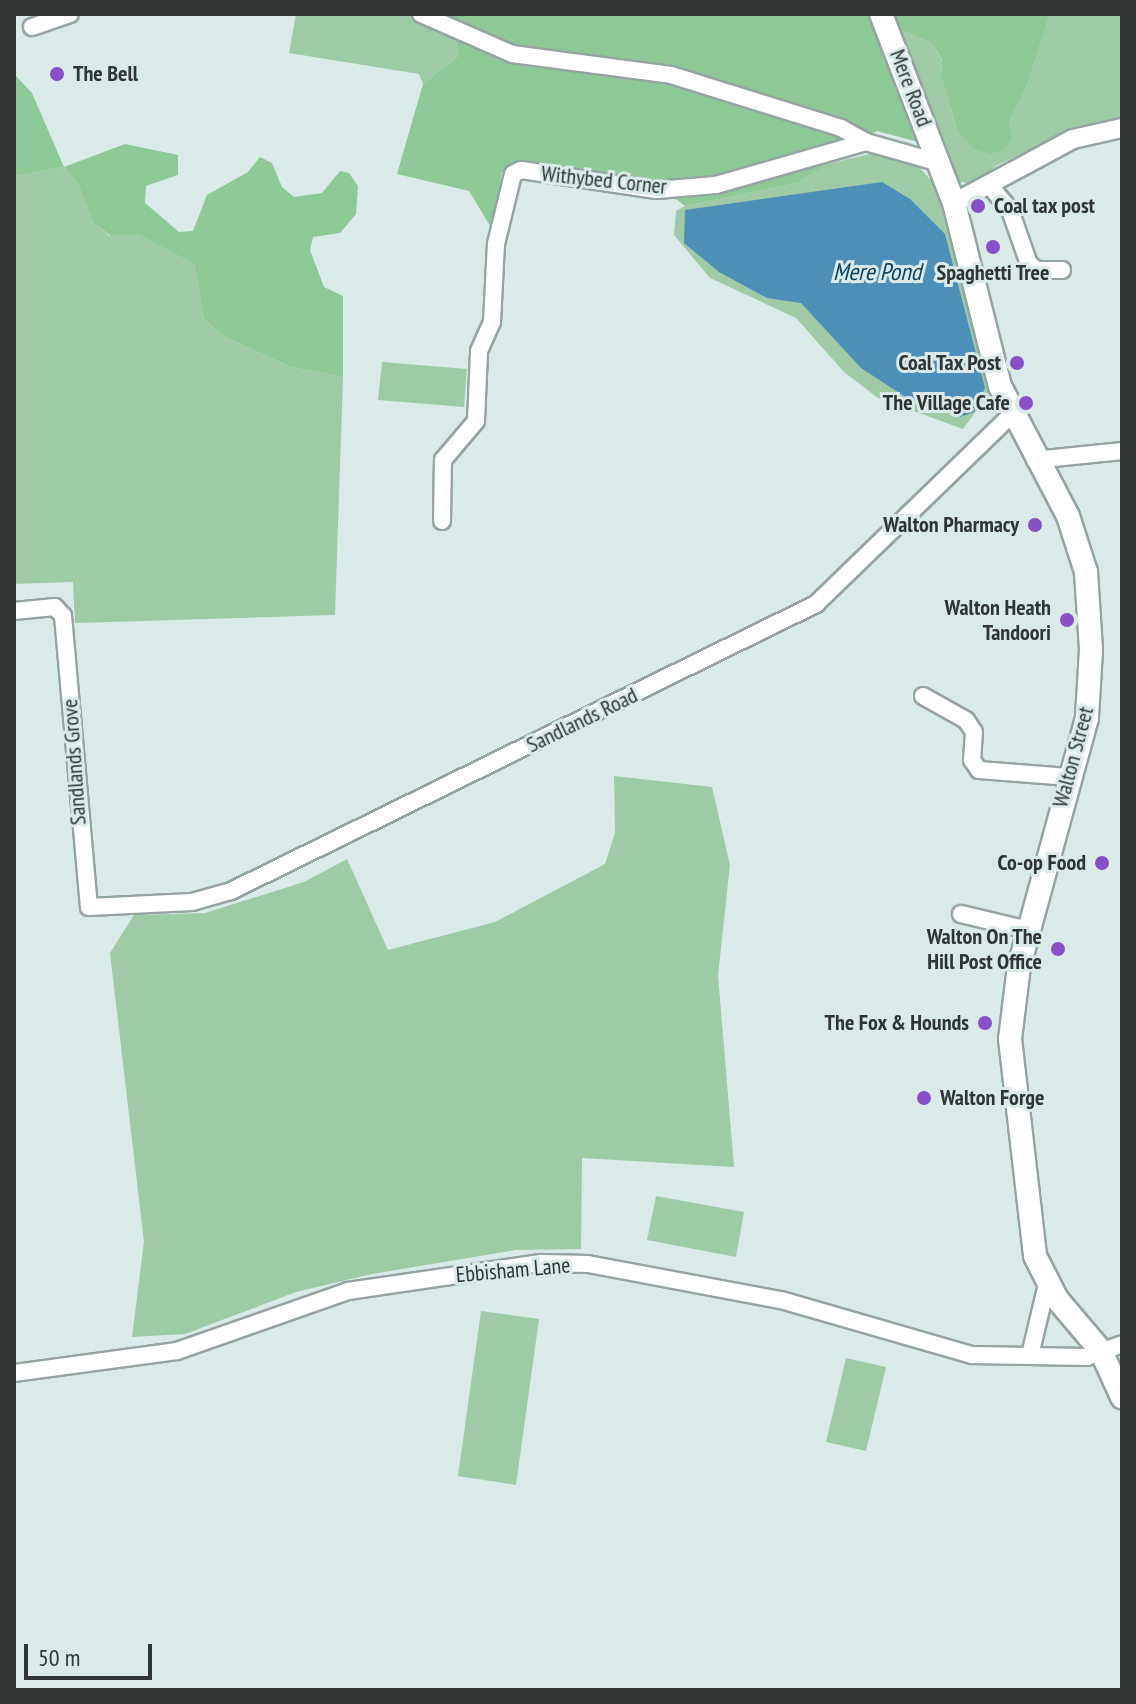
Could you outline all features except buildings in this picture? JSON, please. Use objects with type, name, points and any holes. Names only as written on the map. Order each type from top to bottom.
[{"type":"main road","name":"Mere Road","points":[[881,14],[940,163]]},
{"type":"main road","name":"Walton Street","points":[[940,163],[954,203],[983,328],[1011,415],[1080,546],[1090,606],[1087,718],[1028,930],[1010,1039],[1035,1256],[1047,1284],[1111,1348],[1122,1397]]},
{"type":"street","points":[[32,27],[70,14]]},
{"type":"street","points":[[421,14],[512,54],[671,75],[841,128],[866,142],[940,163]]},
{"type":"street","points":[[954,203],[1073,139],[1122,128]]},
{"type":"street","name":"Withybed Corner","points":[[442,521],[443,460],[476,421],[479,351],[492,322],[496,244],[513,174],[657,190],[716,185],[866,142]]},
{"type":"street","points":[[990,186],[1010,210],[1029,264],[1037,270],[1062,270]]},
{"type":"street","name":"Sandlands Road","points":[[89,907],[192,902],[231,891],[789,619],[840,584],[1011,415]]},
{"type":"street","points":[[1035,460],[1122,451]]},
{"type":"street","name":"Sandlands Grove","points":[[14,611],[55,607],[63,616],[89,907]]},
{"type":"street","points":[[923,696],[966,720],[974,732],[972,760],[979,770],[1069,777]]},
{"type":"street","points":[[961,914],[1028,930]]},
{"type":"street","name":"Ebbisham Lane","points":[[14,1373],[177,1351],[348,1291],[541,1263],[588,1264],[781,1300],[972,1355],[1087,1357],[1111,1348]]},
{"type":"street","points":[[1030,1355],[1047,1284]]},
{"type":"street","name":"Ebbisham Lane","points":[[14,1360],[45,1368]]},
{"type":"green space","points":[[296,14],[422,14],[455,31],[458,56],[423,84],[419,74],[289,53]]},
{"type":"green space","points":[[421,14],[867,14],[922,143],[877,131],[797,183],[685,206],[657,184],[530,165],[502,172],[492,229],[469,191],[397,174],[423,84],[458,56],[455,31]]},
{"type":"green space","points":[[891,14],[1050,14],[1026,89],[1009,122],[1011,140],[1003,150],[991,154],[974,149],[958,132],[941,76],[942,60],[932,43],[897,28]]},
{"type":"green space","points":[[1050,14],[1122,14],[1122,117],[1067,132],[996,166],[977,184],[960,182],[897,28],[932,43],[942,61],[941,76],[958,132],[1009,122],[1026,89]]},
{"type":"green space","points":[[14,74],[32,93],[64,167],[14,176]]},
{"type":"green space","points":[[125,144],[178,155],[178,175],[146,186],[145,203],[179,232],[193,231],[207,195],[248,172],[260,157],[272,163],[282,187],[294,197],[322,193],[340,171],[349,173],[358,186],[356,214],[340,233],[313,237],[310,250],[324,287],[343,296],[343,377],[291,367],[225,337],[204,319],[194,264],[139,234],[111,236],[93,223],[78,184],[64,167]]},
{"type":"green space","name":"Mere Pond","points":[[873,153],[919,167],[936,186],[989,394],[963,429],[878,398],[844,372],[796,318],[710,278],[674,235],[676,211],[685,206],[797,183],[823,165]]},
{"type":"green space","points":[[64,167],[78,184],[93,223],[110,236],[139,233],[194,264],[204,319],[225,337],[291,367],[343,377],[335,615],[75,623],[73,582],[14,584],[14,176]]},
{"type":"green space","points":[[382,362],[467,369],[464,407],[378,400]]},
{"type":"green space","points":[[614,776],[712,787],[730,865],[718,975],[734,1167],[582,1158],[581,1249],[516,1250],[372,1274],[296,1292],[185,1334],[132,1337],[144,1242],[110,953],[134,915],[205,913],[304,882],[347,859],[388,950],[495,922],[605,864],[615,833]]},
{"type":"green space","points":[[656,1196],[744,1212],[736,1257],[647,1240]]},
{"type":"green space","points":[[481,1311],[539,1319],[516,1485],[458,1476]]},
{"type":"green space","points":[[846,1358],[886,1367],[866,1451],[826,1442]]},
{"type":"water","name":"Mere Pond","points":[[882,182],[910,199],[945,234],[985,388],[974,412],[960,417],[907,398],[861,368],[801,303],[767,298],[719,272],[684,243],[685,210]]},
{"type":"place","name":"The Bell","points":[[57,74]]},
{"type":"place","name":"Coal tax post","points":[[978,206]]},
{"type":"place","name":"Spaghetti Tree","points":[[993,247]]},
{"type":"place","name":"Coal Tax Post","points":[[1017,363]]},
{"type":"place","name":"The Village Cafe","points":[[1026,403]]},
{"type":"place","name":"Walton Pharmacy","points":[[1035,525]]},
{"type":"place","name":"Walton Heath Tandoori","points":[[1067,620]]},
{"type":"place","name":"Co-op Food","points":[[1102,863]]},
{"type":"place","name":"Walton On The Hill Post Office","points":[[1058,949]]},
{"type":"place","name":"The Fox & Hounds","points":[[985,1023]]},
{"type":"place","name":"Walton Forge","points":[[924,1098]]}]
